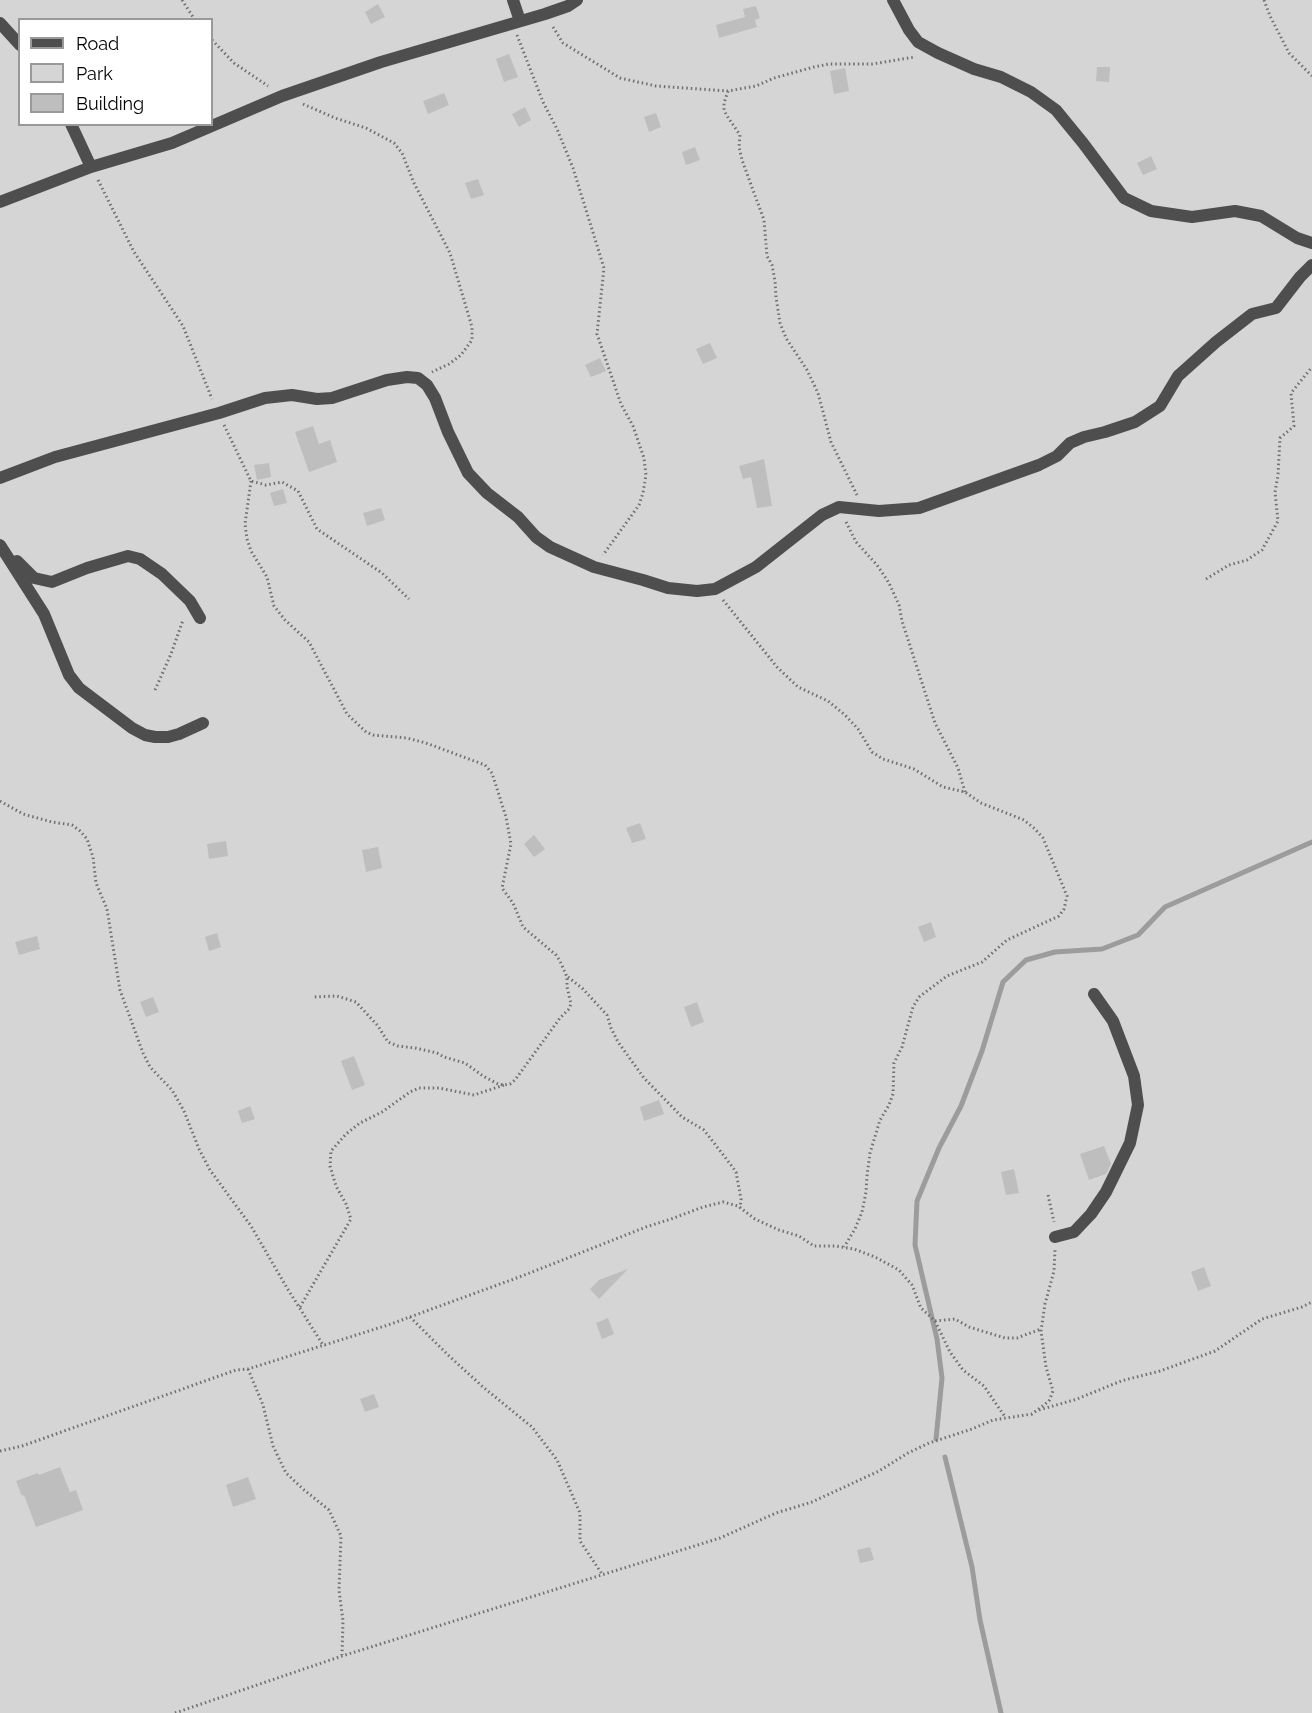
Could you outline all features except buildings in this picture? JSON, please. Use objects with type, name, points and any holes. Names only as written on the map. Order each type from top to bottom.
[{"type":"street","points":[[513,0],[516,22]]},
{"type":"street","points":[[213,125],[282,96],[381,62],[545,14],[568,6],[577,0]]},
{"type":"street","points":[[893,0],[918,42],[974,69],[1001,77],[1031,92],[1056,110],[1124,198],[1151,211],[1192,218],[1235,211],[1261,216],[1297,238],[1312,243]]},
{"type":"street","points":[[0,23],[18,43]]},
{"type":"street","points":[[72,126],[91,167]]},
{"type":"street","points":[[0,202],[91,167],[172,143],[212,126]]},
{"type":"street","points":[[0,478],[55,457],[266,398],[292,395],[317,399],[332,398],[387,380],[418,378],[427,385],[435,398],[468,473],[487,493],[518,517],[536,537],[550,547],[594,567],[668,588],[698,591],[715,589],[756,567],[822,515],[839,507],[879,511],[919,508],[1039,465],[1057,456],[1071,443],[1084,437],[1135,422],[1160,406],[1178,376],[1216,342],[1252,314],[1276,308],[1312,265]]},
{"type":"street","points":[[2,547],[34,578],[52,582],[87,568],[128,556],[140,559],[162,574],[190,601],[200,618]]},
{"type":"street","points":[[2,547],[44,614],[69,675],[79,688],[132,728],[145,735],[168,737],[203,723]]},
{"type":"street","points":[[1055,1237],[1074,1232],[1091,1214],[1106,1192],[1130,1143],[1138,1105],[1134,1076],[1113,1021],[1094,994]]},
{"type":"path","points":[[182,0],[194,18]]},
{"type":"path","points":[[1264,0],[1289,52],[1312,76]]},
{"type":"path","points":[[545,14],[564,42],[620,78],[656,86],[728,91],[756,86],[774,78],[829,64],[872,64],[938,53]]},
{"type":"path","points":[[516,22],[543,102],[573,168],[604,268],[597,334],[621,404],[633,426],[644,458],[646,476],[639,505],[594,567]]},
{"type":"path","points":[[213,41],[234,63],[282,96],[366,128],[394,143],[402,153],[414,183],[450,253],[472,327],[472,340],[461,355],[449,364],[418,378]]},
{"type":"path","points":[[728,91],[724,110],[740,135],[739,147],[742,160],[764,220],[767,256],[772,265],[780,323],[786,338],[807,370],[818,393],[831,442],[863,509]]},
{"type":"path","points":[[91,167],[134,252],[183,326],[204,383],[251,481],[245,524],[247,539],[267,578],[274,606],[285,620],[309,642],[347,714],[366,732],[426,743],[485,765],[492,773],[506,817],[511,844],[502,888],[513,903],[523,927],[556,955],[567,977],[571,1004],[569,1009],[515,1080],[474,1095],[439,1088],[419,1088],[360,1123],[346,1134],[332,1151],[330,1166],[351,1219],[300,1307]]},
{"type":"path","points":[[1206,579],[1229,566],[1247,560],[1262,550],[1278,521],[1275,492],[1280,438],[1294,426],[1291,393],[1312,367]]},
{"type":"path","points":[[251,481],[266,485],[282,482],[298,491],[317,529],[382,573],[409,599]]},
{"type":"path","points":[[839,507],[856,542],[877,565],[889,583],[899,605],[935,723],[958,768],[965,792]]},
{"type":"path","points":[[715,589],[777,667],[798,687],[828,701],[845,715],[858,729],[872,752],[883,759],[914,769],[943,787],[965,792],[981,803],[1024,820],[1039,834],[1047,847],[1067,896],[1065,909],[1059,916],[1007,940],[982,962],[947,976],[919,997],[913,1007],[902,1047],[894,1063],[893,1094],[880,1120],[870,1153],[862,1212],[844,1247]]},
{"type":"path","points":[[155,690],[190,601]]},
{"type":"path","points":[[0,801],[23,814],[72,825],[87,839],[93,857],[96,883],[107,909],[120,990],[143,1053],[150,1067],[172,1090],[184,1111],[210,1170],[251,1226],[323,1345],[336,1341]]},
{"type":"path","points":[[567,977],[582,988],[607,1015],[618,1042],[644,1078],[682,1117],[704,1130],[731,1165],[736,1172],[741,1208]]},
{"type":"path","points":[[312,997],[337,996],[356,1002],[388,1042],[437,1053],[465,1064],[483,1076],[504,1085]]},
{"type":"path","points":[[175,1713],[342,1656],[720,1538],[776,1513],[822,1497],[879,1471],[929,1443],[993,1420],[1032,1413],[1049,1401],[1053,1391],[1041,1329],[1054,1271],[1055,1224],[1048,1195]]},
{"type":"path","points":[[0,1451],[32,1442],[236,1370],[248,1369],[410,1317],[646,1227],[723,1202],[741,1208],[755,1219],[779,1230],[799,1236],[814,1246],[854,1249],[899,1270],[912,1284],[921,1308],[935,1321],[950,1352],[963,1370],[984,1386],[1005,1418]]},
{"type":"path","points":[[1037,1410],[1077,1399],[1121,1381],[1160,1371],[1215,1351],[1262,1319],[1312,1302]]},
{"type":"path","points":[[410,1317],[483,1387],[532,1427],[557,1460],[580,1513],[580,1541],[602,1575]]},
{"type":"path","points":[[935,1321],[955,1319],[969,1327],[1005,1338],[1017,1338],[1041,1329]]},
{"type":"path","points":[[248,1369],[263,1404],[273,1446],[286,1473],[329,1510],[341,1536],[339,1590],[343,1621],[342,1656]]},
{"type":"green space","points":[[0,0],[1312,0],[1312,1713],[0,1713]]},
{"type":"waterway","points":[[936,1439],[942,1378],[937,1339],[915,1245],[917,1201],[939,1148],[961,1106],[982,1051],[1003,982],[1026,960],[1055,952],[1102,949],[1138,935],[1165,907],[1312,842]]},
{"type":"waterway","points":[[945,1457],[972,1567],[980,1620],[1001,1713]]}]
